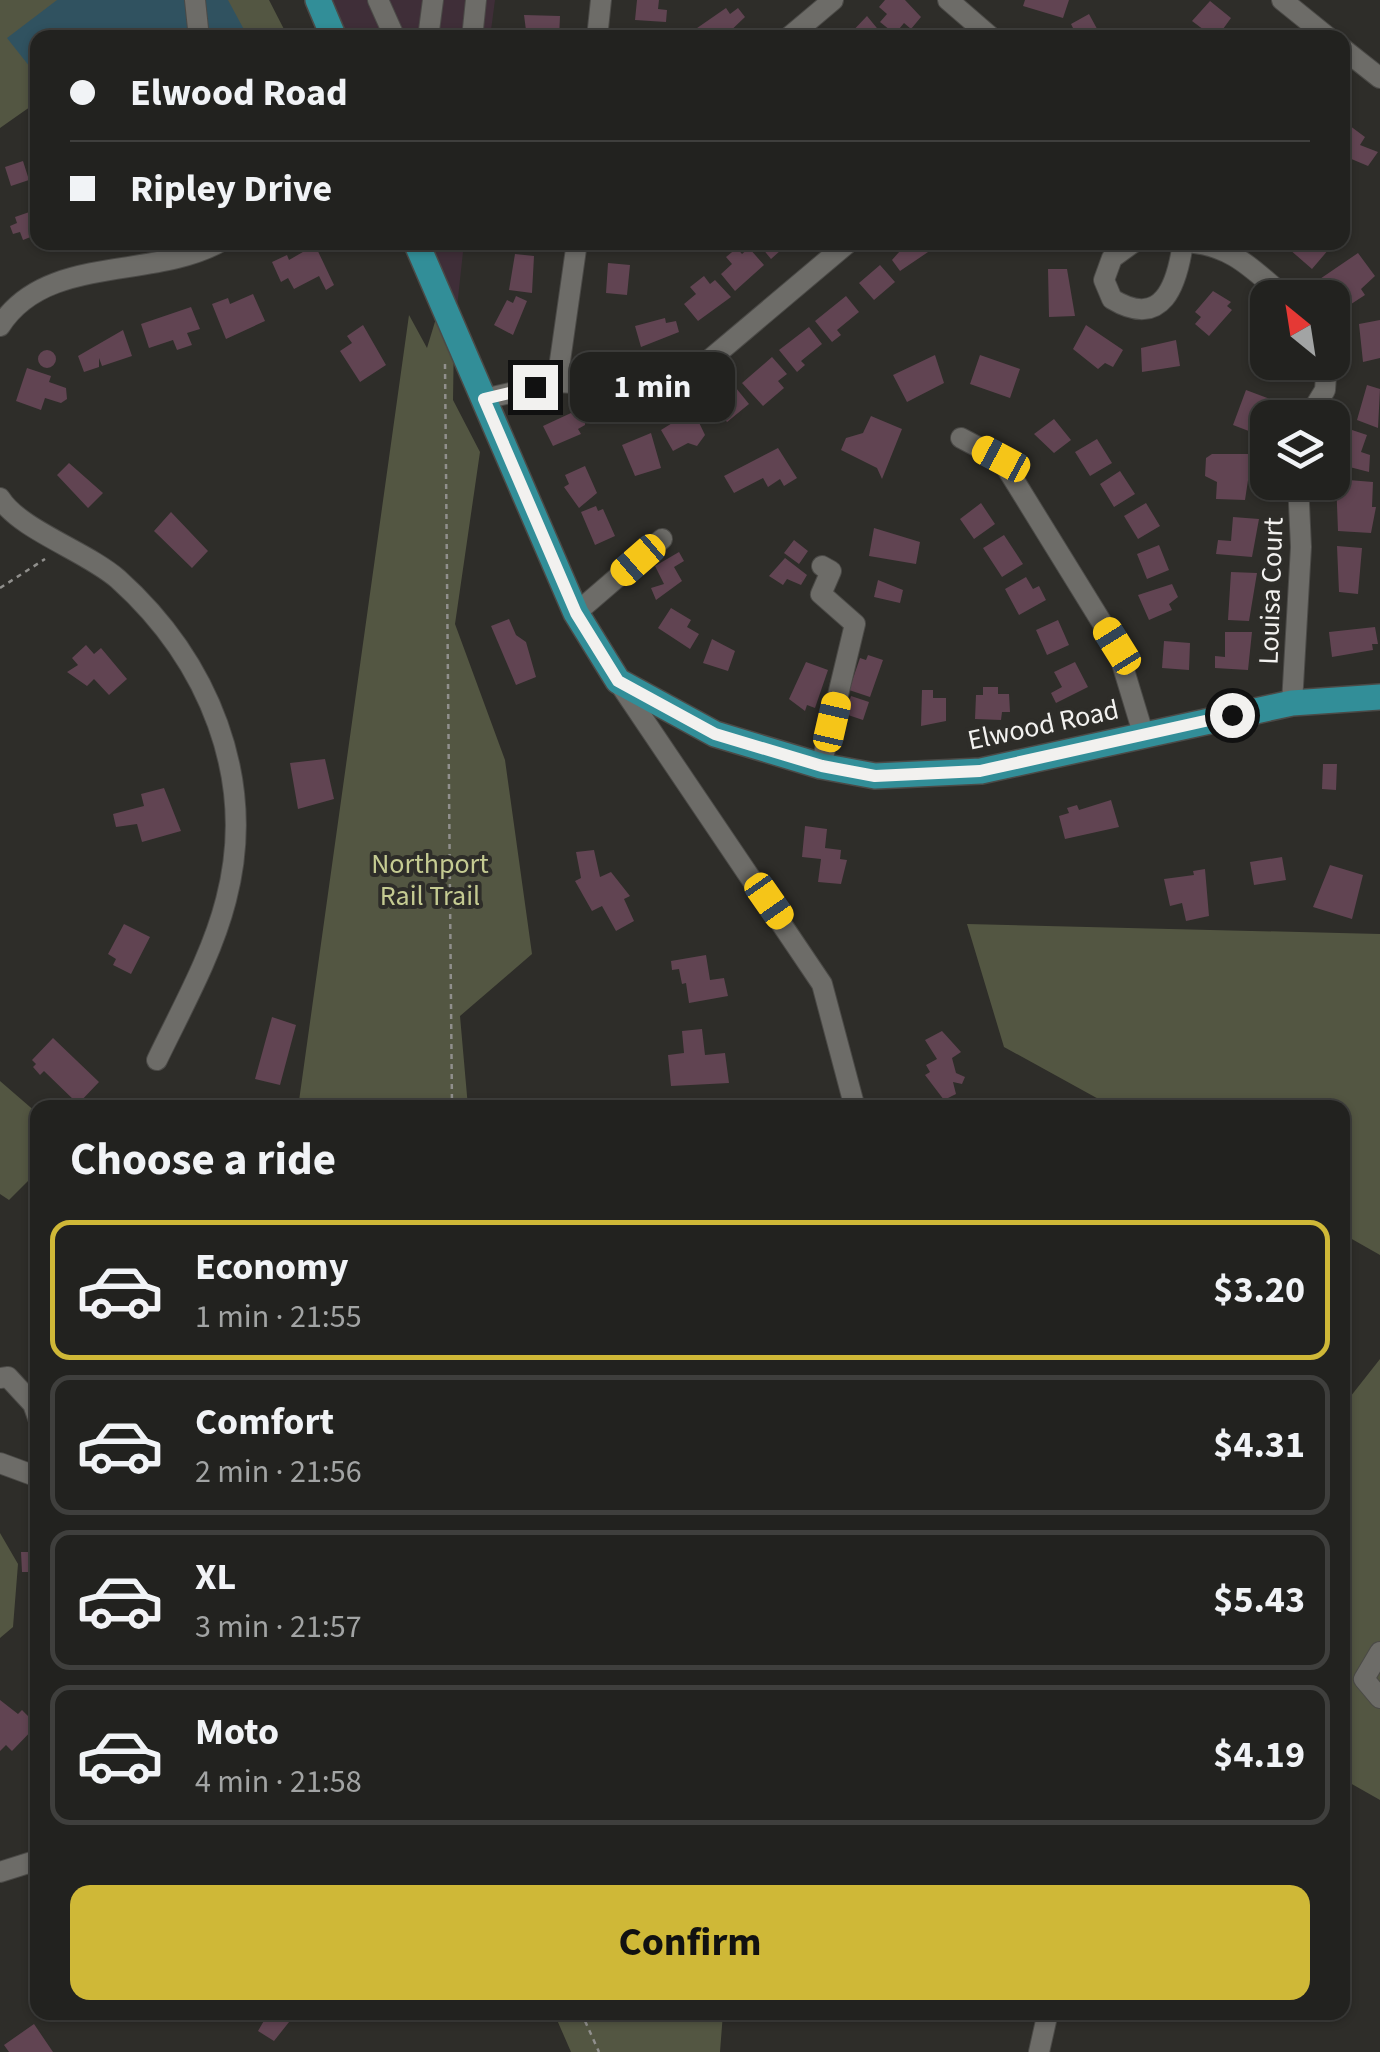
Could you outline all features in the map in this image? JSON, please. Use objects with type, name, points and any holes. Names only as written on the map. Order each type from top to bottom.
[{"type":"main road","points":[[318,0],[331,30]]},
{"type":"main road","name":"Elwood Road","points":[[425,250],[576,613],[618,681],[715,734],[822,766],[875,776],[980,771],[1292,702],[1380,696]]},
{"type":"street","points":[[195,0],[197,30]]},
{"type":"street","points":[[378,0],[391,30]]},
{"type":"street","points":[[429,30],[433,0]]},
{"type":"street","points":[[473,30],[476,0]]},
{"type":"street","points":[[598,30],[601,0]]},
{"type":"street","points":[[797,30],[832,0]]},
{"type":"street","points":[[948,0],[983,30]]},
{"type":"street","points":[[1282,0],[1319,30]]},
{"type":"street","points":[[1350,54],[1380,78]]},
{"type":"street","points":[[0,326],[39,290],[68,278],[176,261],[201,250]]},
{"type":"street","points":[[557,382],[576,250]]},
{"type":"street","points":[[484,399],[557,382],[639,388],[675,380],[708,361],[840,250]]},
{"type":"street","points":[[1123,250],[1112,258],[1104,280],[1112,299],[1137,308],[1152,307],[1167,296],[1177,276],[1181,250]]},
{"type":"street","points":[[1226,250],[1263,280]]},
{"type":"street","points":[[961,438],[1001,459],[1098,615],[1117,646],[1143,733]]},
{"type":"street","points":[[0,498],[34,527],[92,556],[122,583],[181,649],[206,688],[224,736],[234,793],[235,848],[226,900],[205,959],[157,1060]]},
{"type":"street","name":"Louisa Court","points":[[1292,702],[1301,546],[1299,500]]},
{"type":"street","points":[[576,613],[662,540]]},
{"type":"street","points":[[822,566],[831,571],[821,594],[856,624],[822,766]]},
{"type":"street","points":[[618,681],[822,984],[853,1100]]},
{"type":"street","points":[[0,1378],[8,1377],[30,1406]]},
{"type":"street","points":[[0,1462],[30,1473]]},
{"type":"street","points":[[1380,1652],[1364,1679],[1380,1698]]},
{"type":"street","points":[[0,1872],[30,1863]]},
{"type":"street","points":[[1039,2052],[1046,2020]]},
{"type":"path","points":[[446,356],[452,1100]]},
{"type":"path","points":[[0,588],[68,545]]},
{"type":"path","points":[[585,2020],[600,2052]]},
{"type":"shaded area","points":[[322,0],[495,0],[491,30],[333,30]]},
{"type":"shaded area","points":[[420,250],[463,250],[454,335]]},
{"type":"green space","points":[[0,0],[269,0],[284,30],[30,30],[30,107],[0,128]]},
{"type":"green space","name":"Northport Rail Trail","points":[[441,302],[454,335],[453,400],[480,452],[455,624],[505,760],[532,954],[460,1016],[467,1100],[299,1100],[409,315],[427,348]]},
{"type":"green space","points":[[967,924],[1380,934],[1380,1255],[1350,1238],[1350,1100],[1100,1100],[1004,1047]]},
{"type":"green space","points":[[0,1081],[30,1107],[30,1179],[9,1200],[0,1194]]},
{"type":"green space","points":[[1380,1359],[1380,1800],[1350,1783],[1350,1397]]},
{"type":"green space","points":[[0,1533],[18,1564],[13,1627],[0,1638]]},
{"type":"green space","points":[[557,2020],[722,2020],[720,2052],[571,2052]]},
{"type":"water","points":[[57,0],[228,0],[244,30],[30,30],[30,67],[7,38]]},
{"type":"building","points":[[637,0],[659,0],[658,9],[667,10],[666,22],[635,20]]},
{"type":"building","points":[[885,0],[905,0],[921,17],[911,29],[904,23],[898,30],[890,30],[880,22],[887,14],[879,7]]},
{"type":"building","points":[[1025,0],[1069,0],[1063,18],[1023,6]]},
{"type":"building","points":[[1210,1],[1231,18],[1224,30],[1204,30],[1192,21]]},
{"type":"building","points":[[726,8],[730,14],[738,8],[745,17],[731,30],[694,30]]},
{"type":"building","points":[[1089,14],[1098,30],[1074,30],[1071,24]]},
{"type":"building","points":[[524,15],[560,16],[559,30],[526,30]]},
{"type":"building","points":[[867,16],[879,30],[854,30]]},
{"type":"building","points":[[1350,126],[1365,137],[1360,145],[1378,152],[1368,166],[1350,158]]},
{"type":"building","points":[[23,161],[29,180],[11,186],[5,167]]},
{"type":"building","points":[[30,212],[30,237],[23,240],[20,232],[13,234],[10,226],[17,223],[15,217]]},
{"type":"building","points":[[306,250],[317,250],[334,285],[326,290],[319,276],[294,289],[288,278],[281,282],[272,262],[287,255],[289,260]]},
{"type":"building","points":[[735,250],[742,254],[751,250],[764,265],[735,291],[721,274],[732,264],[726,257]]},
{"type":"building","points":[[764,250],[781,250],[771,259]]},
{"type":"building","points":[[901,250],[931,250],[900,271],[892,260]]},
{"type":"building","points":[[1290,250],[1328,250],[1312,269]]},
{"type":"building","points":[[1358,253],[1375,276],[1361,289],[1365,295],[1350,305],[1350,280],[1318,280]]},
{"type":"building","points":[[515,254],[534,256],[532,293],[509,290]]},
{"type":"building","points":[[608,263],[630,265],[627,295],[606,293]]},
{"type":"building","points":[[880,265],[895,282],[874,300],[859,283]]},
{"type":"building","points":[[1048,269],[1067,269],[1075,316],[1049,317]]},
{"type":"building","points":[[704,276],[710,284],[715,280],[731,297],[698,321],[684,304],[696,294],[690,287]]},
{"type":"building","points":[[1213,291],[1231,302],[1227,306],[1232,310],[1209,336],[1195,324],[1201,317],[1195,312]]},
{"type":"building","points":[[253,294],[265,321],[226,339],[212,304],[228,298],[230,304]]},
{"type":"building","points":[[516,296],[527,301],[513,335],[494,325],[507,300],[513,303]]},
{"type":"building","points":[[846,296],[859,312],[837,330],[841,335],[832,342],[815,321]]},
{"type":"building","points":[[191,307],[200,329],[187,333],[192,345],[177,350],[173,340],[149,348],[141,324]]},
{"type":"building","points":[[665,318],[666,323],[676,321],[679,332],[641,347],[635,326]]},
{"type":"building","points":[[1380,320],[1380,358],[1363,362],[1359,324]]},
{"type":"building","points":[[363,325],[386,365],[360,382],[340,351],[352,343],[347,336]]},
{"type":"building","points":[[1086,325],[1123,350],[1113,367],[1105,363],[1098,369],[1073,349]]},
{"type":"building","points":[[809,327],[822,344],[801,361],[805,365],[797,372],[779,350]]},
{"type":"building","points":[[123,330],[132,356],[102,366],[99,358],[99,367],[84,372],[78,356]]},
{"type":"building","points":[[1176,340],[1180,366],[1142,372],[1141,348]]},
{"type":"building","points":[[47,350],[54,352],[54,366],[47,368],[40,366],[38,359],[40,352]]},
{"type":"building","points":[[935,355],[944,383],[907,402],[893,375]]},
{"type":"building","points":[[980,355],[1020,369],[1010,398],[970,384]]},
{"type":"building","points":[[772,357],[787,374],[778,381],[784,388],[763,406],[742,383]]},
{"type":"building","points":[[27,368],[51,376],[49,382],[66,388],[67,399],[61,403],[45,398],[41,410],[16,401]]},
{"type":"building","points":[[1367,385],[1380,389],[1378,428],[1357,420]]},
{"type":"building","points":[[736,388],[749,404],[727,422],[714,405]]},
{"type":"building","points":[[1246,390],[1270,399],[1250,400],[1250,431],[1233,425]]},
{"type":"building","points":[[693,410],[705,435],[697,446],[688,443],[673,451],[661,430]]},
{"type":"building","points":[[571,413],[585,419],[585,425],[578,429],[581,434],[553,446],[543,426]]},
{"type":"building","points":[[871,416],[902,429],[882,479],[877,468],[841,450],[846,438],[863,433]]},
{"type":"building","points":[[1054,419],[1071,440],[1054,453],[1034,434]]},
{"type":"building","points":[[1350,429],[1367,435],[1361,452],[1370,455],[1369,472],[1350,467]]},
{"type":"building","points":[[651,433],[661,468],[635,476],[622,445]]},
{"type":"building","points":[[1097,439],[1112,463],[1090,476],[1075,452]]},
{"type":"building","points":[[778,448],[797,478],[784,486],[780,479],[768,487],[763,478],[734,493],[724,476]]},
{"type":"building","points":[[1212,454],[1250,454],[1245,500],[1216,499],[1217,482],[1205,476],[1206,458]]},
{"type":"building","points":[[69,463],[103,493],[88,508],[57,475]]},
{"type":"building","points":[[585,466],[597,493],[579,508],[564,487],[569,484],[565,475]]},
{"type":"building","points":[[1120,471],[1135,494],[1114,507],[1100,484]]},
{"type":"building","points":[[1350,480],[1373,482],[1372,507],[1376,507],[1371,533],[1338,531],[1337,500],[1350,500]]},
{"type":"building","points":[[981,503],[995,524],[974,539],[960,519]]},
{"type":"building","points":[[1146,503],[1160,526],[1138,539],[1124,516]]},
{"type":"building","points":[[596,506],[598,511],[603,509],[615,536],[595,545],[581,512]]},
{"type":"building","points":[[171,512],[208,551],[192,568],[154,531]]},
{"type":"building","points":[[1233,517],[1259,519],[1252,557],[1216,554],[1218,540],[1231,541]]},
{"type":"building","points":[[874,528],[920,542],[916,564],[869,556]]},
{"type":"building","points":[[1004,535],[1023,564],[1002,577],[983,548]]},
{"type":"building","points":[[794,540],[808,551],[799,564],[784,553]]},
{"type":"building","points":[[1159,545],[1169,570],[1147,579],[1137,554]]},
{"type":"building","points":[[1337,546],[1362,548],[1358,594],[1339,592]]},
{"type":"building","points":[[679,552],[684,561],[674,567],[682,581],[656,600],[651,588],[664,584],[655,566]]},
{"type":"building","points":[[785,558],[807,575],[801,585],[787,579],[783,585],[769,576]]},
{"type":"building","points":[[1231,572],[1257,573],[1249,621],[1228,620]]},
{"type":"building","points":[[1026,577],[1033,589],[1039,586],[1046,600],[1019,615],[1005,589]]},
{"type":"building","points":[[878,580],[903,590],[900,603],[874,597]]},
{"type":"building","points":[[1172,584],[1178,597],[1169,604],[1172,610],[1149,620],[1138,595]]},
{"type":"building","points":[[671,608],[691,620],[687,627],[699,634],[690,649],[658,628]]},
{"type":"building","points":[[509,619],[516,635],[526,642],[536,677],[516,685],[491,626]]},
{"type":"building","points":[[1058,620],[1069,645],[1047,655],[1036,630]]},
{"type":"building","points":[[1375,627],[1378,644],[1372,644],[1373,650],[1332,657],[1329,632]]},
{"type":"building","points":[[1225,632],[1252,632],[1248,670],[1215,668],[1215,656],[1225,657]]},
{"type":"building","points":[[712,639],[735,651],[728,671],[703,663]]},
{"type":"building","points":[[1164,641],[1190,643],[1189,670],[1162,668]]},
{"type":"building","points":[[86,645],[94,654],[101,648],[127,679],[109,695],[94,679],[87,686],[67,672],[78,665],[72,658]]},
{"type":"building","points":[[868,655],[883,660],[870,697],[849,690],[860,658],[866,660]]},
{"type":"building","points":[[806,662],[828,670],[815,708],[807,705],[805,711],[789,699]]},
{"type":"building","points":[[1075,662],[1088,687],[1056,703],[1051,693],[1062,687],[1054,672]]},
{"type":"building","points":[[983,687],[998,687],[998,694],[1009,694],[1010,712],[1002,712],[1001,720],[975,719],[976,695],[983,695]]},
{"type":"building","points":[[922,690],[933,690],[933,698],[946,698],[946,721],[921,726]]},
{"type":"building","points":[[851,696],[869,702],[863,720],[845,714]]},
{"type":"building","points":[[325,759],[334,799],[298,809],[290,763]]},
{"type":"building","points":[[1323,764],[1337,764],[1336,790],[1322,789]]},
{"type":"building","points":[[164,788],[181,831],[142,842],[137,824],[116,827],[113,814],[144,806],[141,794]]},
{"type":"building","points":[[1111,800],[1119,827],[1065,839],[1059,816],[1069,813],[1067,808],[1077,805],[1079,810]]},
{"type":"building","points":[[805,826],[827,829],[825,848],[841,850],[840,859],[847,860],[841,884],[818,882],[821,859],[802,857]]},
{"type":"building","points":[[594,850],[600,877],[611,872],[630,896],[624,899],[634,921],[616,931],[602,906],[592,911],[575,881],[581,878],[576,852]]},
{"type":"building","points":[[1282,857],[1286,880],[1254,885],[1250,862]]},
{"type":"building","points":[[1330,865],[1363,875],[1352,919],[1313,907]]},
{"type":"building","points":[[1205,869],[1209,916],[1186,921],[1182,903],[1170,906],[1164,879],[1194,875],[1193,871]]},
{"type":"building","points":[[124,924],[150,937],[131,974],[113,965],[116,959],[108,954]]},
{"type":"building","points":[[706,955],[710,980],[724,978],[728,996],[689,1003],[686,983],[682,984],[679,969],[672,970],[671,961]]},
{"type":"building","points":[[272,1017],[296,1025],[280,1085],[255,1079]]},
{"type":"building","points":[[702,1029],[705,1055],[725,1053],[729,1083],[671,1086],[668,1055],[684,1053],[682,1031]]},
{"type":"building","points":[[942,1031],[961,1052],[952,1058],[956,1073],[965,1077],[962,1084],[953,1082],[956,1094],[944,1100],[925,1075],[930,1072],[926,1065],[937,1059],[925,1040]]},
{"type":"building","points":[[53,1038],[99,1082],[82,1100],[74,1100],[44,1071],[40,1075],[32,1060]]},
{"type":"building","points":[[21,1552],[30,1552],[30,1572],[22,1572]]},
{"type":"building","points":[[0,1700],[30,1718],[30,1732],[12,1751],[6,1745],[0,1751]]},
{"type":"building","points":[[264,2020],[291,2020],[274,2041],[258,2031]]},
{"type":"building","points":[[34,2024],[53,2052],[9,2052],[4,2045]]},
{"type":"route","points":[[535,387],[484,399],[576,613],[618,681],[715,734],[822,766],[875,776],[980,771],[1232,715]]}]
